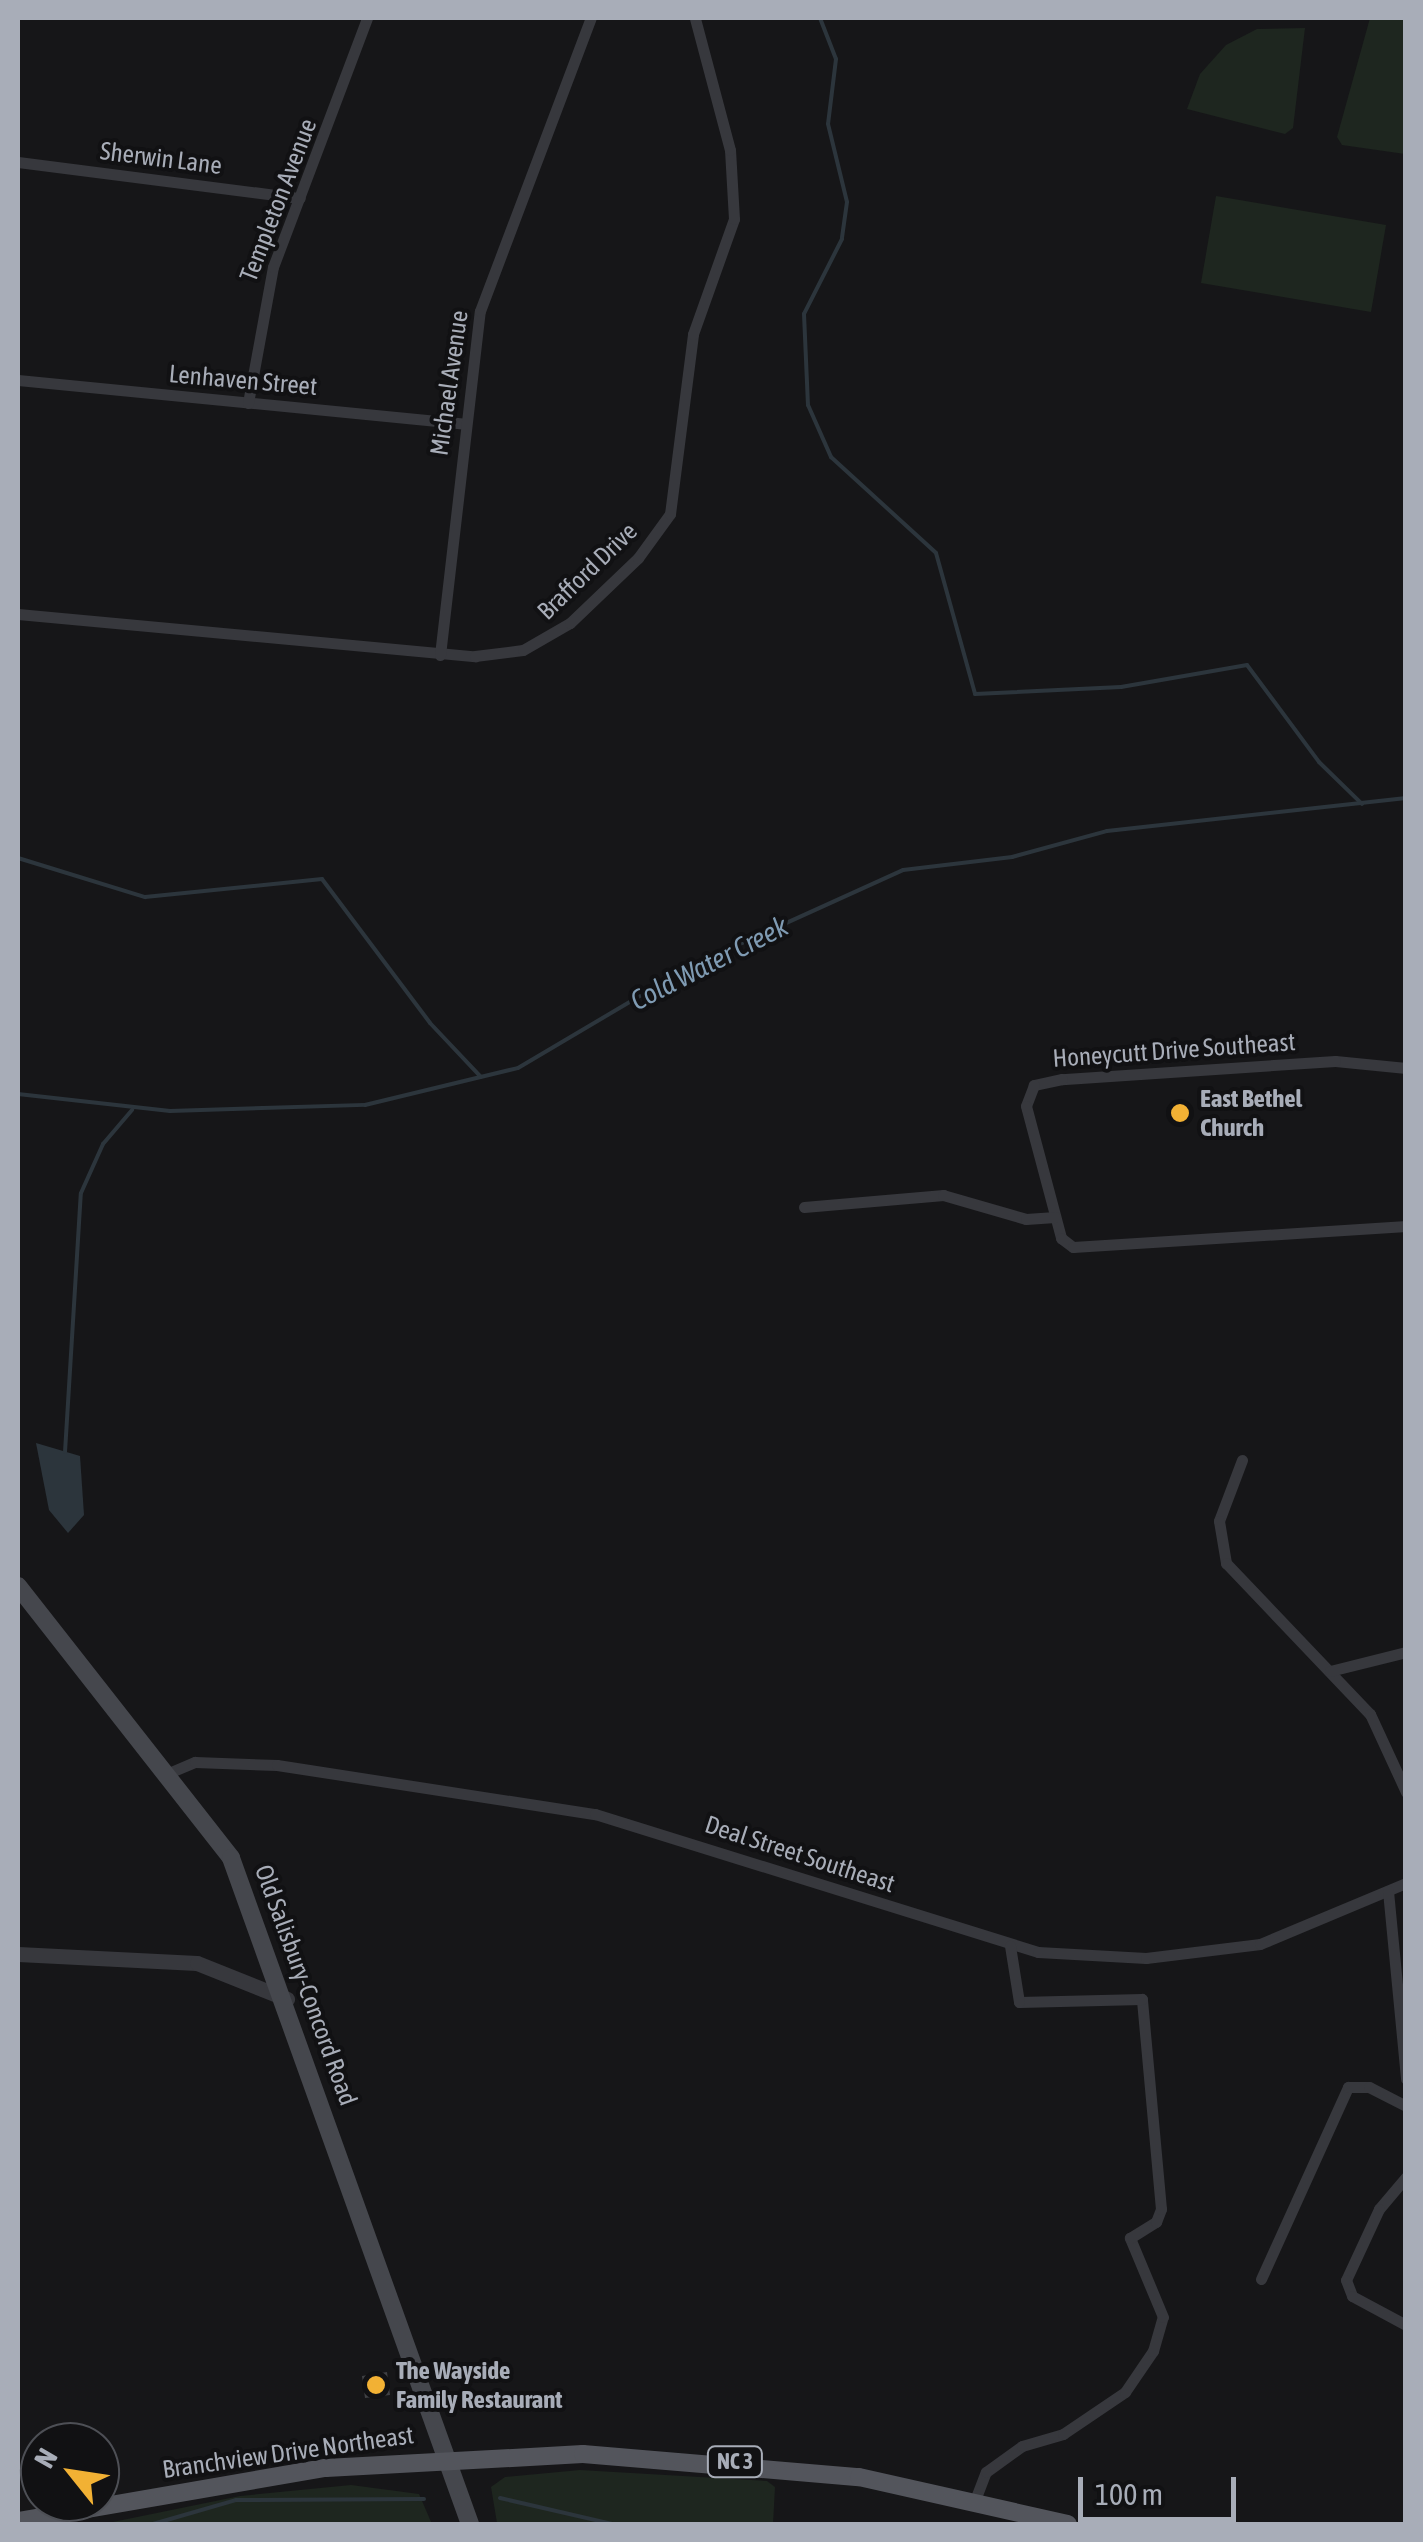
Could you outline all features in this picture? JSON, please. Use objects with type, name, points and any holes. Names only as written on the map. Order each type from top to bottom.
[{"type":"main road","name":"Old Salisbury-Concord Road","points":[[18,1586],[171,1772],[231,1858],[287,1999],[470,2524]]},
{"type":"main road","name":"NC 3","points":[[447,2457],[711,2460],[974,2500],[1068,2524]]},
{"type":"main road","name":"Branchview Drive Northeast","points":[[18,2521],[226,2482],[447,2457]]},
{"type":"street","name":"Templeton Avenue","points":[[248,403],[263,302],[368,18]]},
{"type":"street","name":"Michael Avenue","points":[[440,654],[480,311],[591,18]]},
{"type":"street","name":"Brafford Drive","points":[[18,614],[440,654],[507,654],[550,638],[638,558],[670,514],[693,334],[734,219],[730,150],[695,18]]},
{"type":"street","name":"Sherwin Lane","points":[[18,162],[300,198]]},
{"type":"street","name":"Lenhaven Street","points":[[18,380],[465,424]]},
{"type":"street","name":"Honeycutt Drive Southeast","points":[[1406,1068],[1336,1061],[1044,1081],[1026,1106],[1061,1238],[1083,1249],[1406,1226]]},
{"type":"street","points":[[804,1207],[942,1195],[1026,1219],[1055,1216]]},
{"type":"street","points":[[1242,1460],[1219,1521],[1226,1563],[1330,1671],[1380,1730],[1406,1792]]},
{"type":"street","points":[[1330,1671],[1406,1652]]},
{"type":"street","name":"Deal Street Southeast","points":[[171,1772],[195,1762],[330,1770],[596,1814],[1010,1946],[1097,1957],[1210,1953],[1294,1932],[1406,1883]]},
{"type":"street","points":[[1388,1891],[1406,2079]]},
{"type":"street","points":[[974,2500],[986,2472],[1022,2446],[1063,2434],[1126,2392],[1153,2351],[1163,2317],[1130,2238],[1156,2222],[1161,2209],[1142,1998],[1019,2002],[1010,1946]]},
{"type":"street","points":[[18,1954],[197,1963],[287,1999]]},
{"type":"street","points":[[1261,2279],[1348,2087],[1369,2087],[1406,2106]]},
{"type":"street","points":[[1406,2177],[1379,2209],[1346,2280],[1352,2296],[1406,2325]]},
{"type":"shaded area","points":[[1370,18],[1405,18],[1405,154],[1342,145],[1337,137]]},
{"type":"shaded area","points":[[1305,28],[1293,128],[1285,134],[1187,109],[1200,74],[1226,45],[1257,29]]},
{"type":"shaded area","points":[[1216,196],[1386,225],[1371,312],[1201,283]]},
{"type":"shaded area","points":[[36,1443],[80,1456],[84,1515],[68,1533],[49,1510]]},
{"type":"shaded area","points":[[580,2470],[767,2481],[775,2487],[773,2524],[497,2523],[491,2487],[505,2477]]},
{"type":"shaded area","points":[[351,2485],[419,2494],[432,2524],[103,2524],[240,2496]]},
{"type":"building","name":"The Wayside Family Restaurant","points":[[387,2372],[390,2395],[365,2398],[362,2376]]},
{"type":"waterway","points":[[820,18],[836,59],[828,124],[847,202],[842,239],[804,314],[808,405],[831,457],[936,553],[975,694],[1121,687],[1247,665],[1319,762],[1362,804]]},
{"type":"waterway","name":"Cold Water Creek","points":[[18,1094],[170,1111],[365,1105],[518,1068],[687,968],[903,870],[1012,857],[1107,831],[1406,798]]},
{"type":"waterway","points":[[18,858],[145,897],[322,879],[430,1023],[481,1077]]},
{"type":"waterway","points":[[65,1452],[81,1193],[103,1144],[132,1110]]},
{"type":"waterway","points":[[500,2498],[613,2524]]},
{"type":"waterway","points":[[153,2524],[236,2500],[424,2499]]},
{"type":"place","name":"East Bethel Church","points":[[1180,1113]]},
{"type":"place","name":"The Wayside Family Restaurant","points":[[376,2385]]}]
